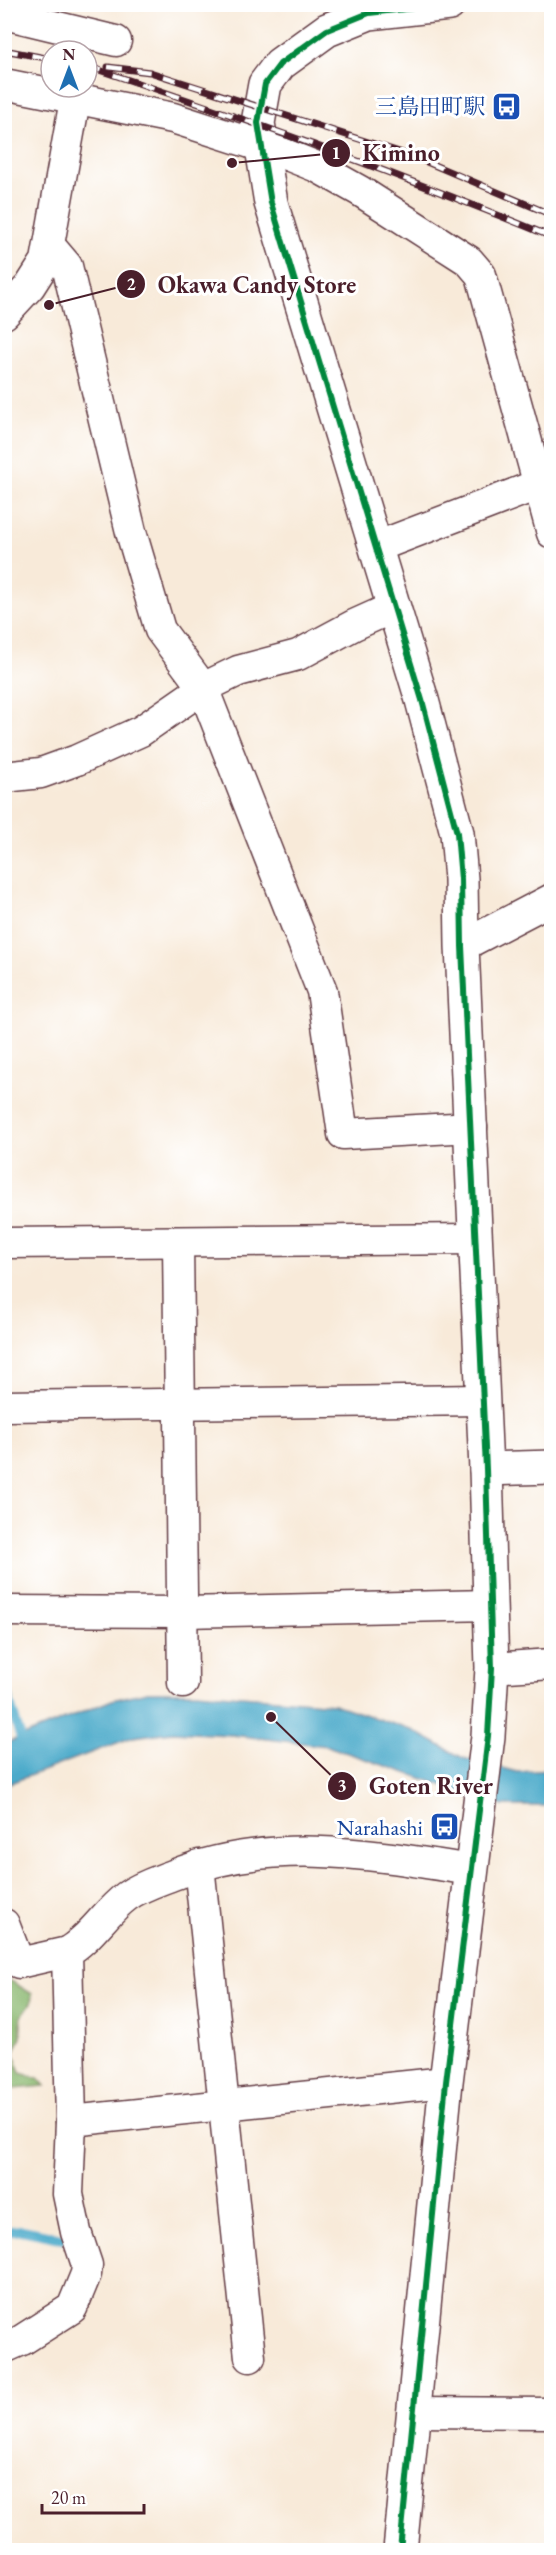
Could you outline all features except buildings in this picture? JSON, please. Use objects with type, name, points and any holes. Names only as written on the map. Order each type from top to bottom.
[{"type":"street","points":[[400,2550],[446,2082],[485,1759],[492,1668],[486,1469],[462,946],[461,879],[457,833],[422,700],[271,203],[258,123],[266,84],[280,64],[327,30],[366,7],[449,4]]},
{"type":"street","points":[[4,14],[116,41]]},
{"type":"street","points":[[4,84],[173,118],[317,167],[360,191],[477,267],[552,533]]},
{"type":"street","points":[[4,314],[40,273],[50,246],[75,100]]},
{"type":"street","points":[[50,246],[67,266],[70,276],[131,532],[160,630],[203,688],[322,991],[343,1134],[472,1127]]},
{"type":"street","points":[[376,547],[537,485]]},
{"type":"street","points":[[4,777],[41,773],[86,756],[141,731],[203,688],[238,671],[298,655],[394,607]]},
{"type":"street","points":[[462,946],[552,899]]},
{"type":"street","points":[[4,1243],[475,1239]]},
{"type":"street","points":[[178,1242],[184,1612],[183,1683]]},
{"type":"street","points":[[4,1406],[483,1400]]},
{"type":"street","points":[[486,1469],[552,1467]]},
{"type":"street","points":[[4,1611],[184,1612],[490,1605]]},
{"type":"street","points":[[492,1668],[552,1664]]},
{"type":"street","points":[[4,1924],[19,1963],[67,1952],[80,1945],[127,1896],[199,1865],[272,1851],[323,1850],[471,1870]]},
{"type":"street","points":[[199,1865],[250,2357]]},
{"type":"street","points":[[4,2348],[22,2340],[72,2308],[84,2281],[87,2265],[73,2221],[68,2194],[71,2121],[67,1952]]},
{"type":"street","points":[[71,2121],[446,2082]]},
{"type":"street","points":[[415,2412],[552,2413]]},
{"type":"green space","points":[[5,1981],[11,1981],[32,1994],[31,2003],[21,2017],[21,2037],[14,2053],[20,2073],[38,2078],[45,2086],[5,2090]]},
{"type":"water","points":[[147,1692],[197,1692],[334,1704],[414,1731],[463,1758],[517,1772],[551,1770],[551,1806],[503,1806],[327,1746],[232,1735],[172,1732],[133,1737],[5,1785],[4,1744],[112,1700]]},
{"type":"waterway","points":[[4,1685],[24,1748]]},
{"type":"waterway","points":[[4,2232],[22,2230],[66,2239]]},
{"type":"railway","points":[[4,50],[39,57]]},
{"type":"railway","points":[[108,67],[150,72],[415,157],[552,215]]},
{"type":"railway","points":[[99,70],[321,147],[552,237]]},
{"type":"cycle path","points":[[400,2550],[446,2082],[488,1736],[492,1668],[486,1469],[462,946],[461,879],[457,833],[422,700],[271,203],[258,123],[265,84],[280,64],[327,30],[369,13],[449,4]]},
{"type":"place","name":"三島田町駅","points":[[506,106]]},
{"type":"place","name":"Kimino","points":[[232,163]]},
{"type":"place","name":"Okawa Candy Store","points":[[49,305]]},
{"type":"place","name":"Goten River","points":[[271,1717]]},
{"type":"place","name":"Narahashi","points":[[444,1827]]}]
